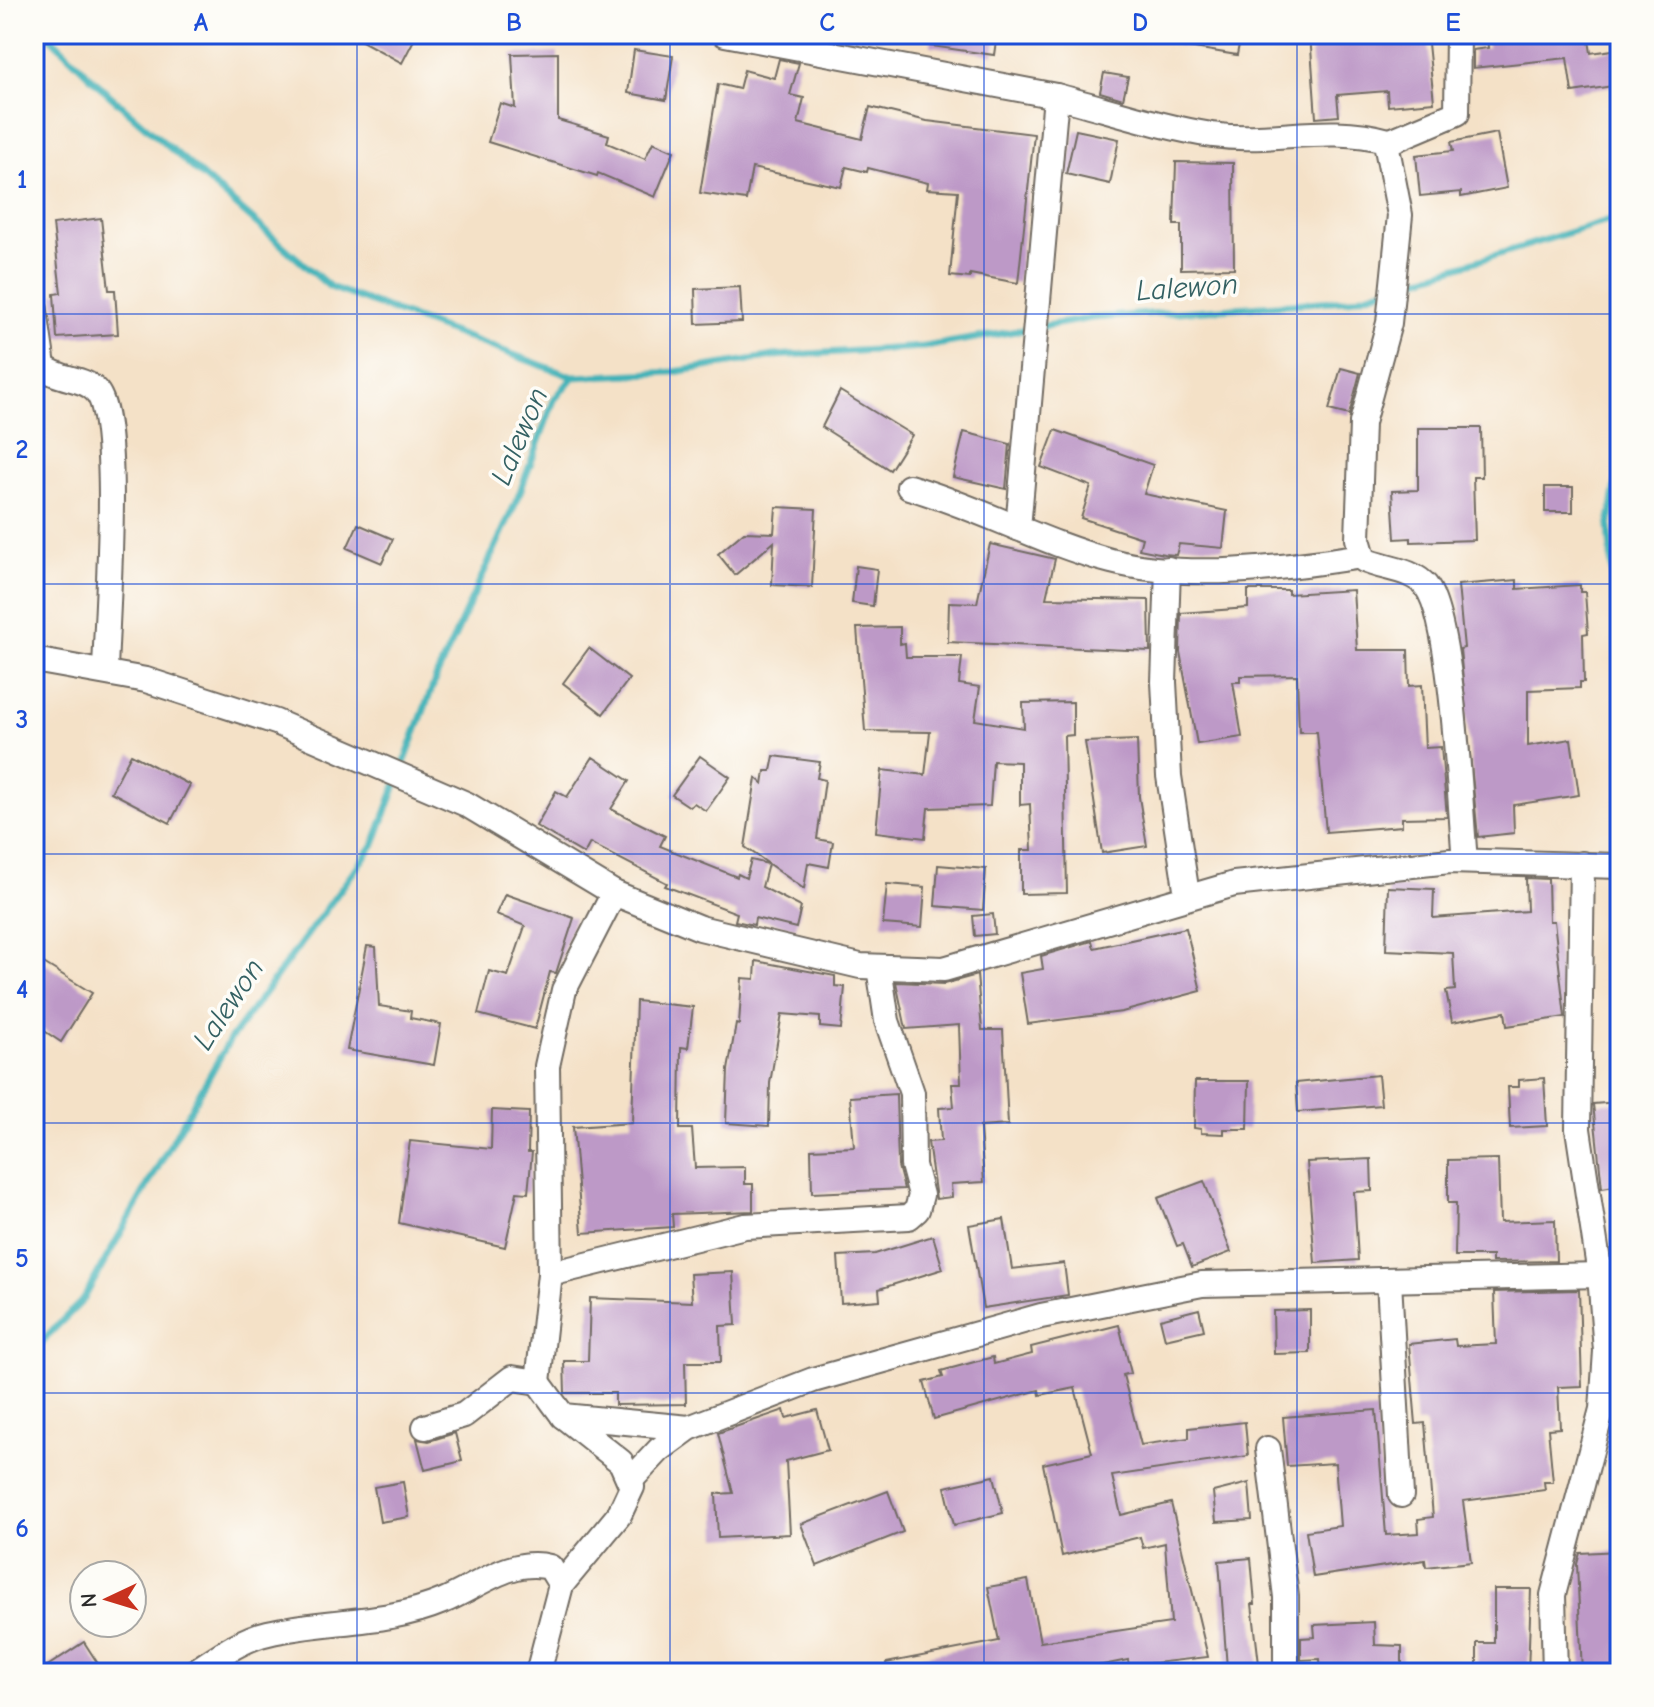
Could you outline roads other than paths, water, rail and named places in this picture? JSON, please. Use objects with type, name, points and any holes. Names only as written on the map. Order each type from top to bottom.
[{"type":"street","points":[[725,34],[1056,96],[1214,135],[1287,135],[1327,130],[1356,132],[1389,141],[1457,113],[1458,34]]},
{"type":"street","points":[[1018,528],[1056,96]]},
{"type":"street","points":[[1362,556],[1358,478],[1362,423],[1389,323],[1400,215],[1386,147],[1389,141]]},
{"type":"street","points":[[34,304],[43,366],[49,373],[91,386],[102,400],[113,498],[105,671]]},
{"type":"street","points":[[909,487],[951,499],[1018,528],[1111,561],[1168,569],[1292,566],[1362,556],[1370,562],[1415,576],[1435,602],[1448,674],[1465,861]]},
{"type":"street","points":[[1168,569],[1164,682],[1168,761],[1187,895]]},
{"type":"street","points":[[34,660],[146,680],[276,722],[451,798],[614,893],[700,928],[860,966],[944,969],[1187,895],[1234,884],[1343,869],[1465,861],[1620,866]]},
{"type":"street","points":[[1555,1673],[1553,1595],[1602,1409],[1606,1351],[1600,1275],[1582,1179],[1578,1129],[1582,864]]},
{"type":"street","points":[[538,1673],[561,1585],[630,1498],[630,1481],[621,1462],[563,1416],[538,1382],[550,1274],[547,1066],[564,990],[614,893]]},
{"type":"street","points":[[550,1274],[614,1261],[745,1226],[909,1217],[917,1210],[921,1195],[913,1165],[912,1093],[887,1021],[879,967]]},
{"type":"street","points":[[630,1481],[659,1450],[689,1428],[813,1380],[1041,1316],[1202,1284],[1600,1275]]},
{"type":"street","points":[[1389,1281],[1401,1495]]},
{"type":"street","points":[[425,1427],[464,1415],[512,1378],[538,1382]]},
{"type":"street","points":[[563,1416],[689,1428]]},
{"type":"street","points":[[1268,1449],[1286,1597],[1286,1673]]},
{"type":"street","points":[[193,1673],[228,1650],[267,1633],[389,1619],[442,1601],[513,1566],[530,1562],[550,1567],[561,1585]]},
{"type":"waterway","name":"Lalewon","points":[[47,34],[107,93],[330,287],[573,377],[674,372],[774,356],[924,347],[1092,318],[1349,300],[1620,217]]},
{"type":"waterway","name":"Lalewon","points":[[34,1349],[83,1300],[229,1041],[374,844],[437,675],[517,500],[554,400],[573,377]]},
{"type":"waterway","points":[[1620,461],[1609,526],[1620,677]]}]
